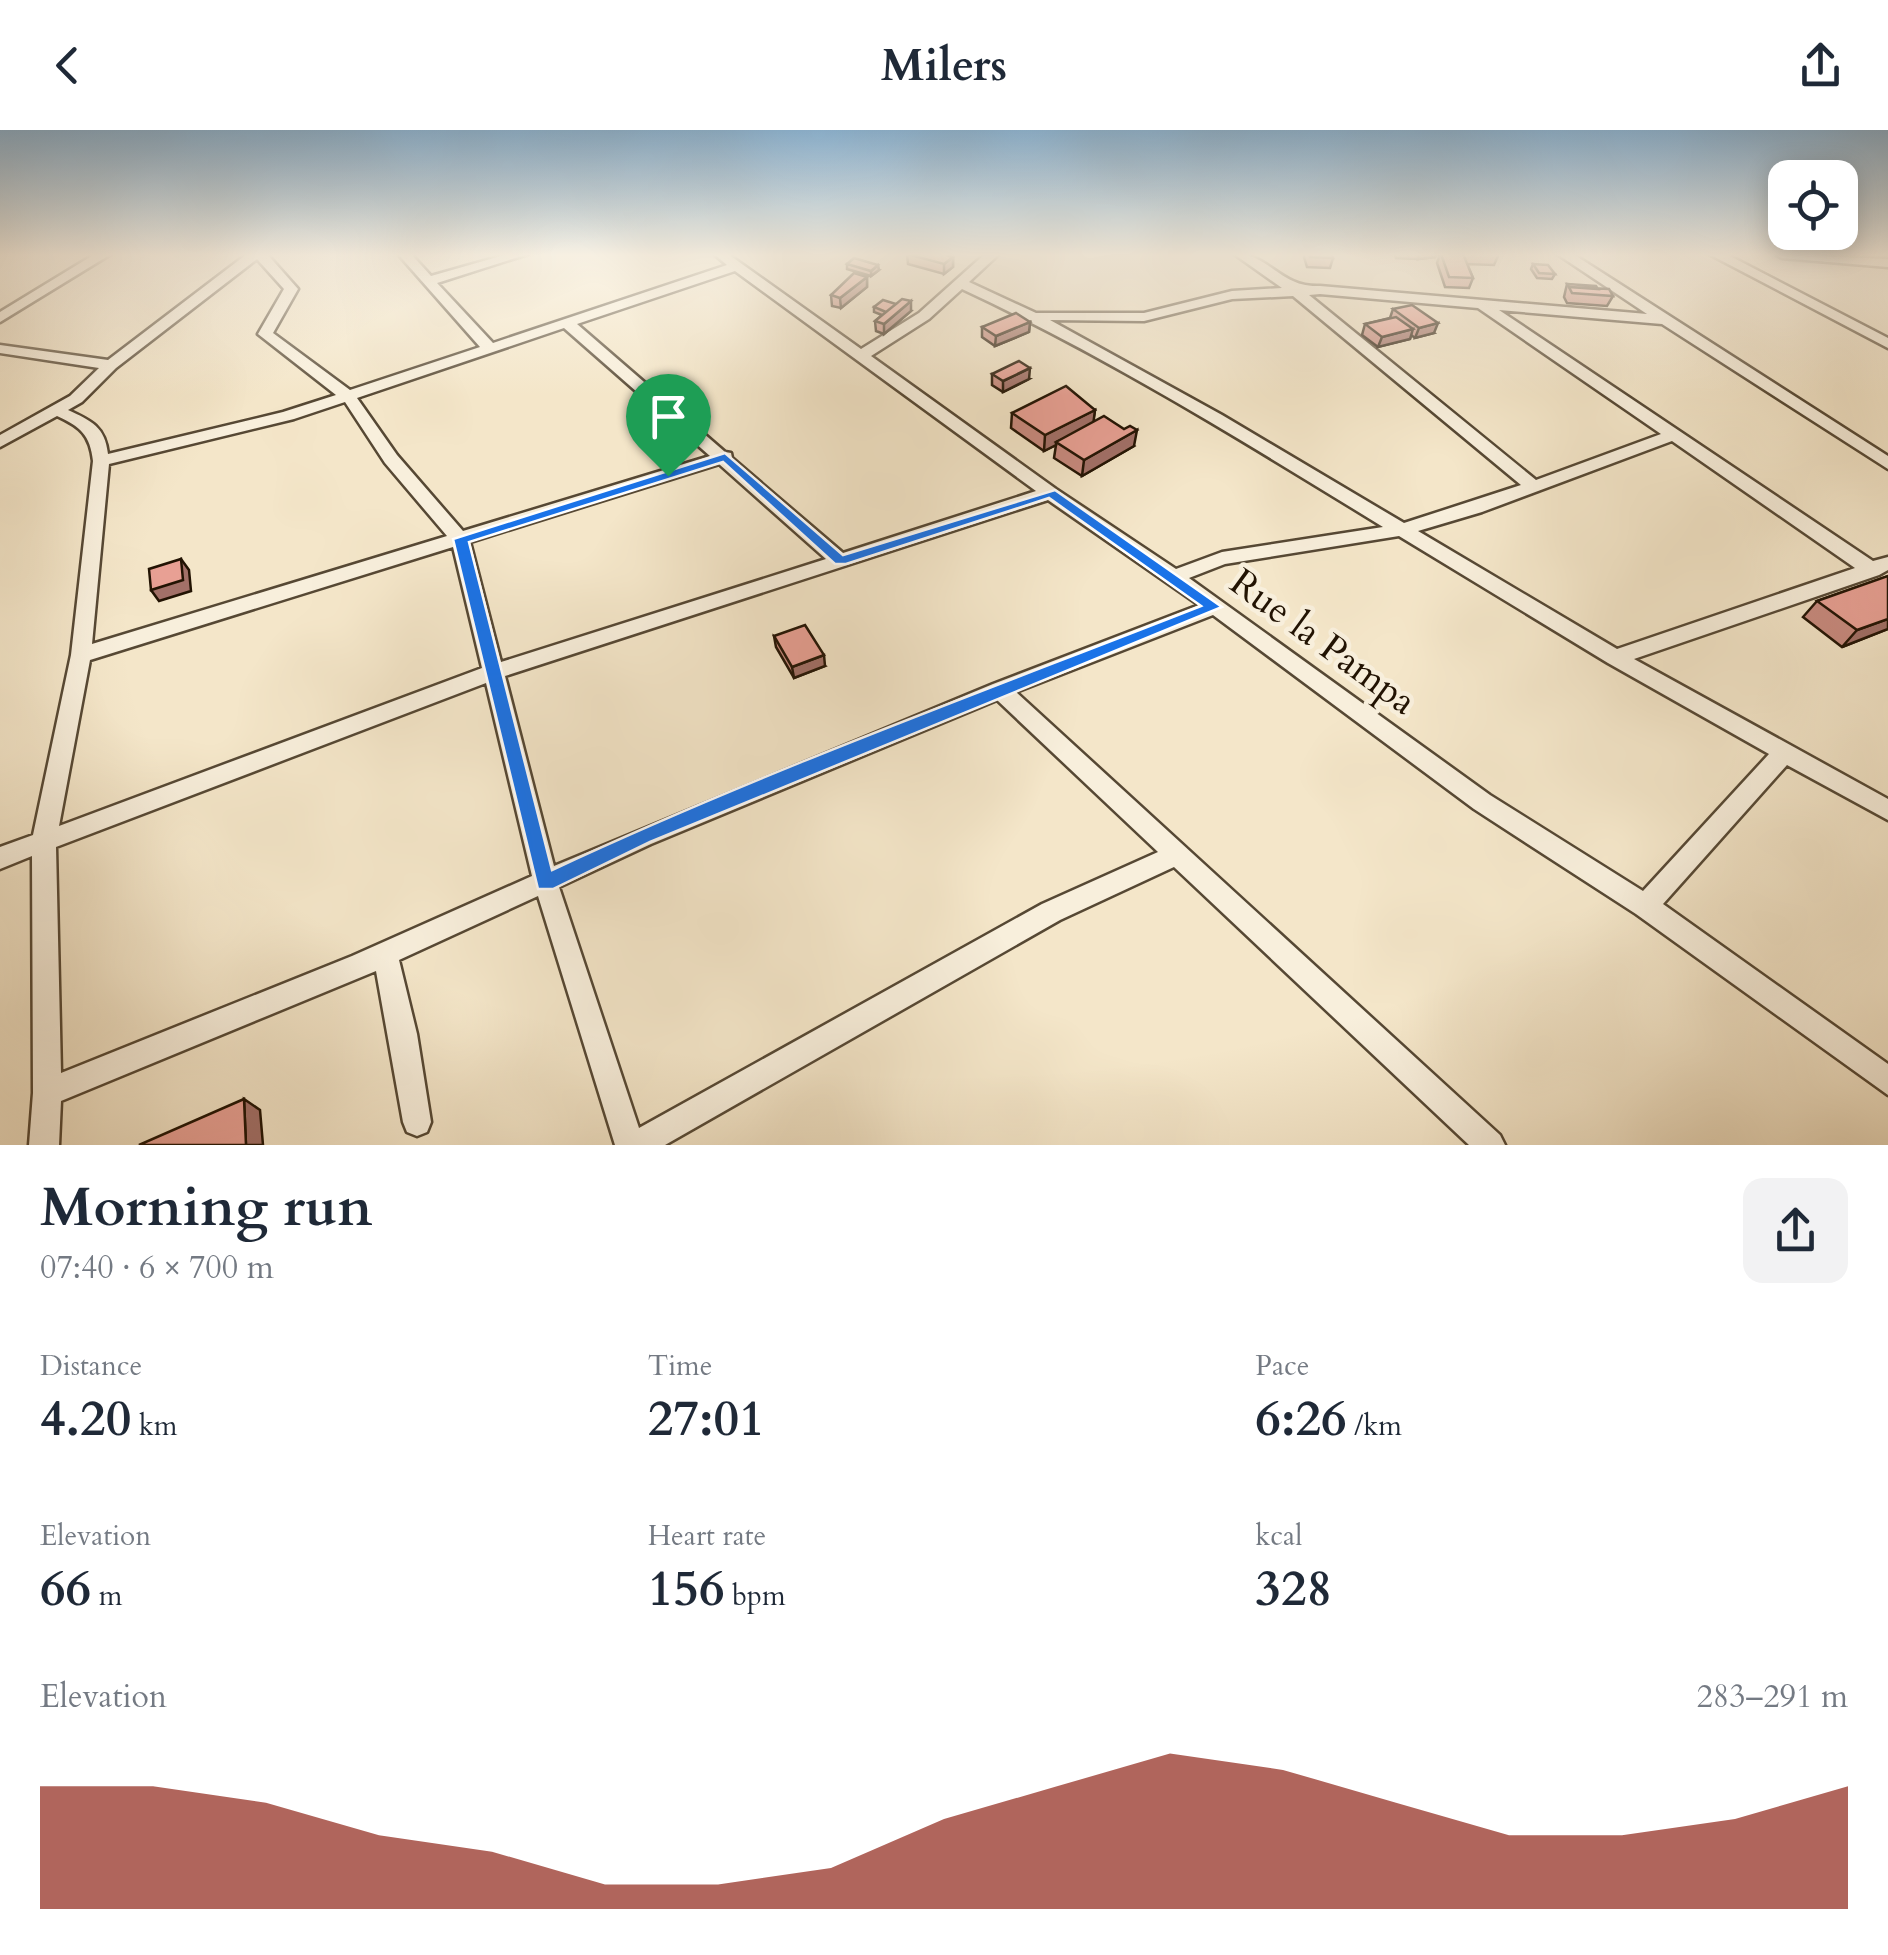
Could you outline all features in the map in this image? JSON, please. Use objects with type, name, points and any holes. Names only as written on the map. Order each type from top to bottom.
[{"type":"street","points":[[0,318],[27,301]]},
{"type":"street","points":[[0,442],[58,412],[111,365],[195,301]]},
{"type":"street","points":[[285,301],[265,334],[349,397],[390,459],[460,539],[546,883],[633,1145],[1050,912],[1178,854]]},
{"type":"street","points":[[450,301],[491,350]]},
{"type":"street","points":[[101,462],[349,397],[625,301]]},
{"type":"street","name":"Rue la Pampa","points":[[785,301],[1482,802],[1645,906],[1888,1081]]},
{"type":"street","points":[[861,356],[940,301]]},
{"type":"street","points":[[1000,301],[1216,418],[1614,658],[1888,810]]},
{"type":"street","points":[[1032,316],[1144,316],[1203,301]]},
{"type":"street","points":[[1308,301],[1531,485]]},
{"type":"street","points":[[1441,301],[1666,320]]},
{"type":"street","points":[[1637,301],[1883,457]]},
{"type":"street","points":[[1807,301],[1887,343]]},
{"type":"street","points":[[1482,304],[1671,436],[1880,567]]},
{"type":"street","points":[[568,324],[840,561]]},
{"type":"street","points":[[0,349],[111,365]]},
{"type":"street","points":[[44,1145],[44,841],[81,656],[101,462],[98,437],[82,422],[58,412]]},
{"type":"street","points":[[1174,577],[1222,558],[1401,530],[1476,508],[1671,436]]},
{"type":"street","points":[[81,656],[725,457]]},
{"type":"street","points":[[0,858],[491,674],[1050,493]]},
{"type":"street","points":[[1614,658],[1880,567]]},
{"type":"street","points":[[47,1093],[384,955],[643,836],[1214,607]]},
{"type":"street","points":[[1000,690],[1490,1145]]},
{"type":"street","points":[[1645,906],[1785,752]]},
{"type":"street","points":[[384,955],[404,1034],[417,1122]]},
{"type":"building","points":[[881,301],[896,304],[886,312],[874,307]]},
{"type":"building","points":[[899,301],[911,301],[884,324],[875,321]]},
{"type":"building","points":[[1412,305],[1438,323],[1419,328],[1393,309]]},
{"type":"building","points":[[1016,313],[1030,322],[996,336],[982,327]]},
{"type":"building","points":[[1396,317],[1413,329],[1382,337],[1365,324]]},
{"type":"building","points":[[1019,361],[1030,368],[1003,381],[992,374]]},
{"type":"building","points":[[1066,386],[1095,410],[1045,435],[1012,413]]},
{"type":"building","points":[[1104,416],[1124,429],[1130,426],[1137,430],[1084,460],[1056,442]]},
{"type":"building","points":[[181,559],[183,580],[151,590],[149,569]]},
{"type":"building","points":[[1888,576],[1888,619],[1857,630],[1817,601]]},
{"type":"building","points":[[805,625],[824,655],[792,667],[774,636]]},
{"type":"building","points":[[244,1099],[246,1145],[139,1145]]},
{"type":"route","points":[[725,457],[840,561],[1050,493],[1214,607],[643,836],[546,883],[460,539],[668,476],[725,457]]}]
